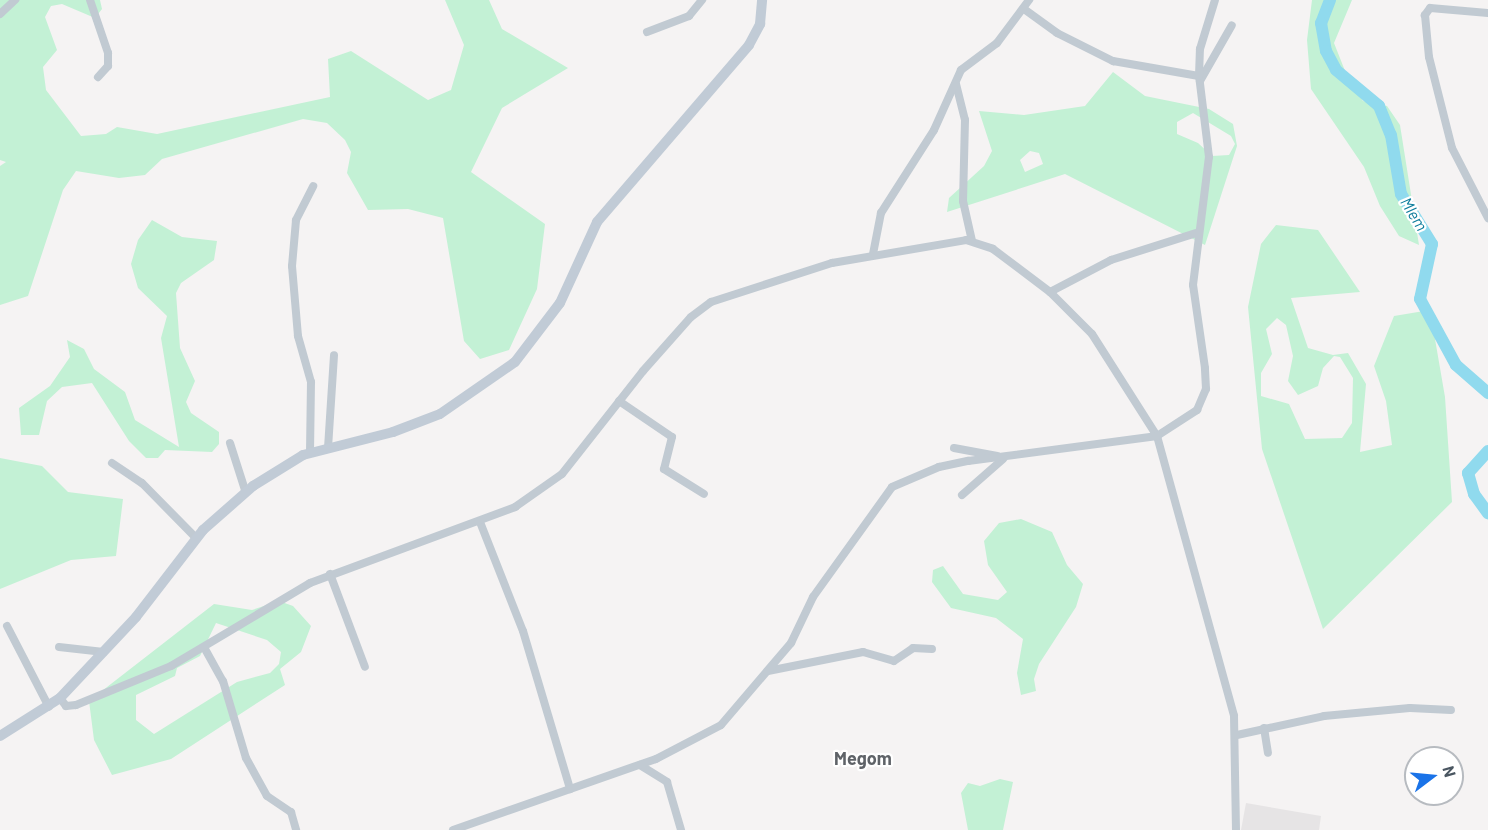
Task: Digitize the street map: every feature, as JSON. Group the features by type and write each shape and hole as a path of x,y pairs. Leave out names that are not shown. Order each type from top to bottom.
{"street":[{"path":"0,14 15,0"},
{"path":"90,0 108,53 108,66 98,77"},
{"path":"646,33 689,16 702,0"},
{"path":"0,736 60,698 104,652 196,538 246,493 310,453 393,432 440,414 515,362 560,303 597,222 749,45 760,24 762,0"},
{"path":"873,254 881,213 934,130 965,64 998,43 1029,0"},
{"path":"453,830 640,765 716,728 768,671 794,638 818,590 892,487 939,467 1157,436 1197,410 1206,389 1193,304 1196,233 1209,157 1199,79 1200,49 1215,0"},
{"path":"1426,0 1429,57 1452,148 1488,218"},
{"path":"1024,9 1057,33 1113,61 1199,79"},
{"path":"1426,10 1488,13"},
{"path":"1199,79 1232,25"},
{"path":"956,84 964,120 963,201 972,241"},
{"path":"310,453 312,389 298,336 292,266 296,220 313,186"},
{"path":"1050,292 1110,260 1196,233"},
{"path":"60,698 66,706 82,704 205,650 330,574 480,522 515,507 556,479 619,401 704,306 873,254 939,241 972,241 993,249 1050,292 1099,342 1157,436 1237,735 1236,830"},
{"path":"328,448 334,355"},
{"path":"619,401 672,437 674,447 664,469 704,494"},
{"path":"230,443 246,493"},
{"path":"954,448 1004,458"},
{"path":"962,495 1004,458"},
{"path":"112,463 142,483 196,538"},
{"path":"480,522 502,588 523,631 570,789"},
{"path":"330,574 365,667"},
{"path":"7,626 49,706"},
{"path":"59,647 104,652"},
{"path":"768,671 863,652 894,661 913,648 932,649"},
{"path":"205,650 223,681 246,758 267,796 291,812 296,830"},
{"path":"1237,735 1324,716 1410,708 1451,710"},
{"path":"1264,728 1268,753"},
{"path":"640,765 666,782 681,830"}],"shaded area":[{"path":"1246,803 1321,816 1319,830 1241,830"}],"green space":[{"path":"0,0 100,0 102,9 95,18 62,4 51,6 45,17 57,50 43,67 46,90 81,136 106,134 117,127 157,134 330,97 328,59 351,51 428,100 451,90 464,45 445,0 489,0 502,29 568,68 502,108 471,172 545,224 537,289 509,350 480,359 464,341 443,218 408,209 368,210 347,173 351,152 345,140 327,123 303,119 162,159 145,175 119,178 76,171 63,190 28,296 0,305 0,166 6,162 0,160"},
{"path":"1312,0 1352,0 1334,43 1349,81 1363,101 1387,106 1400,125 1419,245 1399,236 1380,206 1364,167 1311,89 1307,40"},
{"path":"1113,72 1145,96 1209,109 1233,124 1237,146 1205,245 1065,174 947,212 949,198 984,166 992,151 979,111 1024,115 1085,106","holes":["1193,113 1231,136 1235,144 1229,155 1212,156 1198,143 1177,134 1177,122","1030,151 1039,153 1043,164 1025,172 1020,160"]},
{"path":"152,220 182,237 217,241 214,260 181,283 176,293 180,348 195,381 186,402 191,413 219,432 219,444 212,452 165,450 158,458 146,458 129,441 92,383 62,387 47,401 39,435 21,435 19,408 50,386 70,357 67,340 84,349 94,369 125,392 135,420 179,447 161,338 167,316 138,288 131,264 138,240"},
{"path":"1276,225 1318,230 1360,292 1291,298 1308,348 1333,355 1348,353 1366,384 1360,452 1392,445 1386,401 1374,366 1394,316 1430,310 1445,397 1452,502 1323,629 1262,449 1248,307 1261,244","holes":["1277,318 1286,325 1293,356 1288,381 1298,395 1318,386 1323,368 1334,356 1340,357 1353,378 1352,423 1342,438 1305,439 1289,404 1261,396 1261,373 1272,354 1266,329"]},
{"path":"0,458 42,466 68,492 123,499 116,556 71,560 0,589"},
{"path":"1021,519 1052,532 1067,565 1083,584 1076,607 1039,664 1034,679 1036,691 1021,695 1017,673 1023,639 996,618 951,608 932,582 933,570 943,566 963,594 998,600 1007,592 988,565 984,541 999,523"},
{"path":"279,601 293,606 311,626 301,652 280,669 285,685 171,759 112,775 94,740 89,701 214,604 252,610","holes":["216,623 267,640 281,652 279,664 270,673 237,682 154,734 136,720 136,695 175,676 177,668 200,656"]},
{"path":"1000,779 1013,782 1003,830 968,830 961,793 968,783 980,786"}],"waterway":[{"name":"Mlem","path":"1330,0 1321,23 1326,51 1336,70 1379,106 1391,135 1401,194 1432,244 1420,299 1456,365 1488,393"},
{"name":"Mlem","path":"1488,451 1468,473 1474,494 1488,513"}],"district":[{"name":"Megom","path":"863,758"}]}
